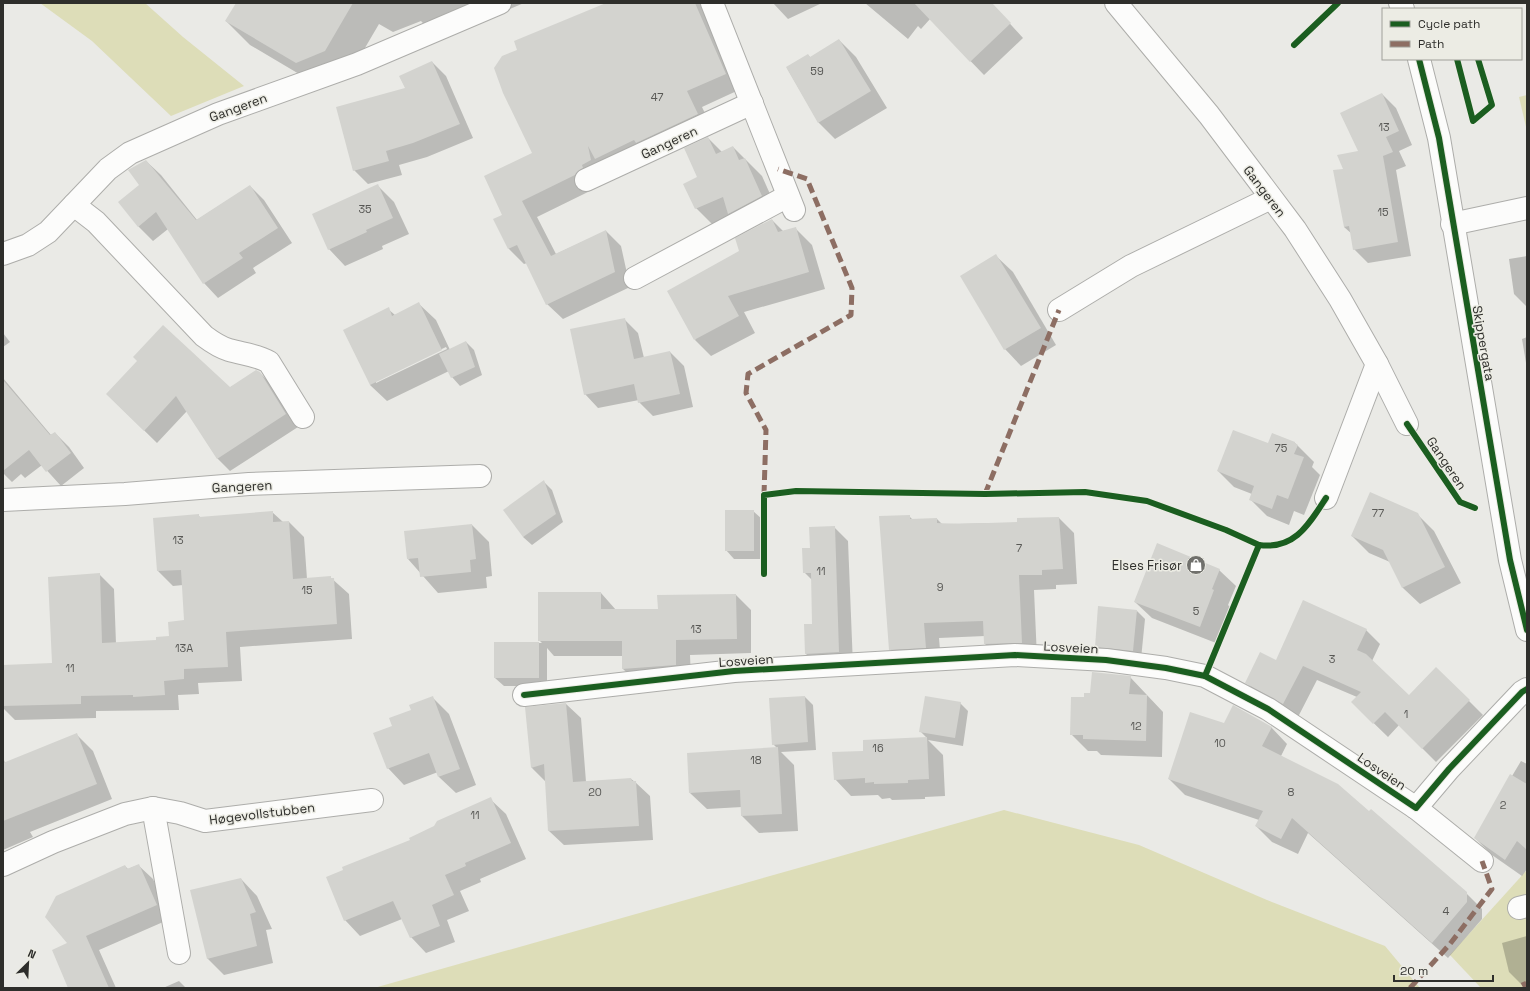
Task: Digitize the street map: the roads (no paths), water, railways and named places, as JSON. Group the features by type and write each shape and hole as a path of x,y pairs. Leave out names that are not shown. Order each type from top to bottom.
{"street":[{"name":"Gangeren","path":"3,254 28,245 43,235 108,169 130,153 218,114 357,64 500,3"},
{"path":"635,278 791,203 712,3"},
{"name":"Gangeren","path":"1116,3 1209,115 1294,229 1340,299 1377,364 1408,424"},
{"name":"Skippergata","path":"1419,60 1439,138 1452,224 1510,560 1527,630"},
{"name":"Gangeren","path":"586,180 752,103"},
{"path":"1059,310 1131,266 1271,198"},
{"path":"74,205 96,222 204,336 215,344 228,350 262,358 269,362 303,417"},
{"path":"1452,224 1527,208"},
{"path":"1326,498 1377,364"},
{"name":"Gangeren","path":"3,500 125,494 249,484 480,476"},
{"name":"Losveien","path":"524,695 734,671 1015,655 1106,660 1166,668 1205,676 1268,709 1416,808 1482,861"},
{"path":"1416,808 1450,769 1522,692 1527,689"},
{"name":"Høgevollstubben","path":"3,865 53,842 125,814 153,808 180,813 205,821 372,800"},
{"path":"153,808 179,953"}],"place":[{"name":"Elses Frisør","path":"1196,565"}]}
